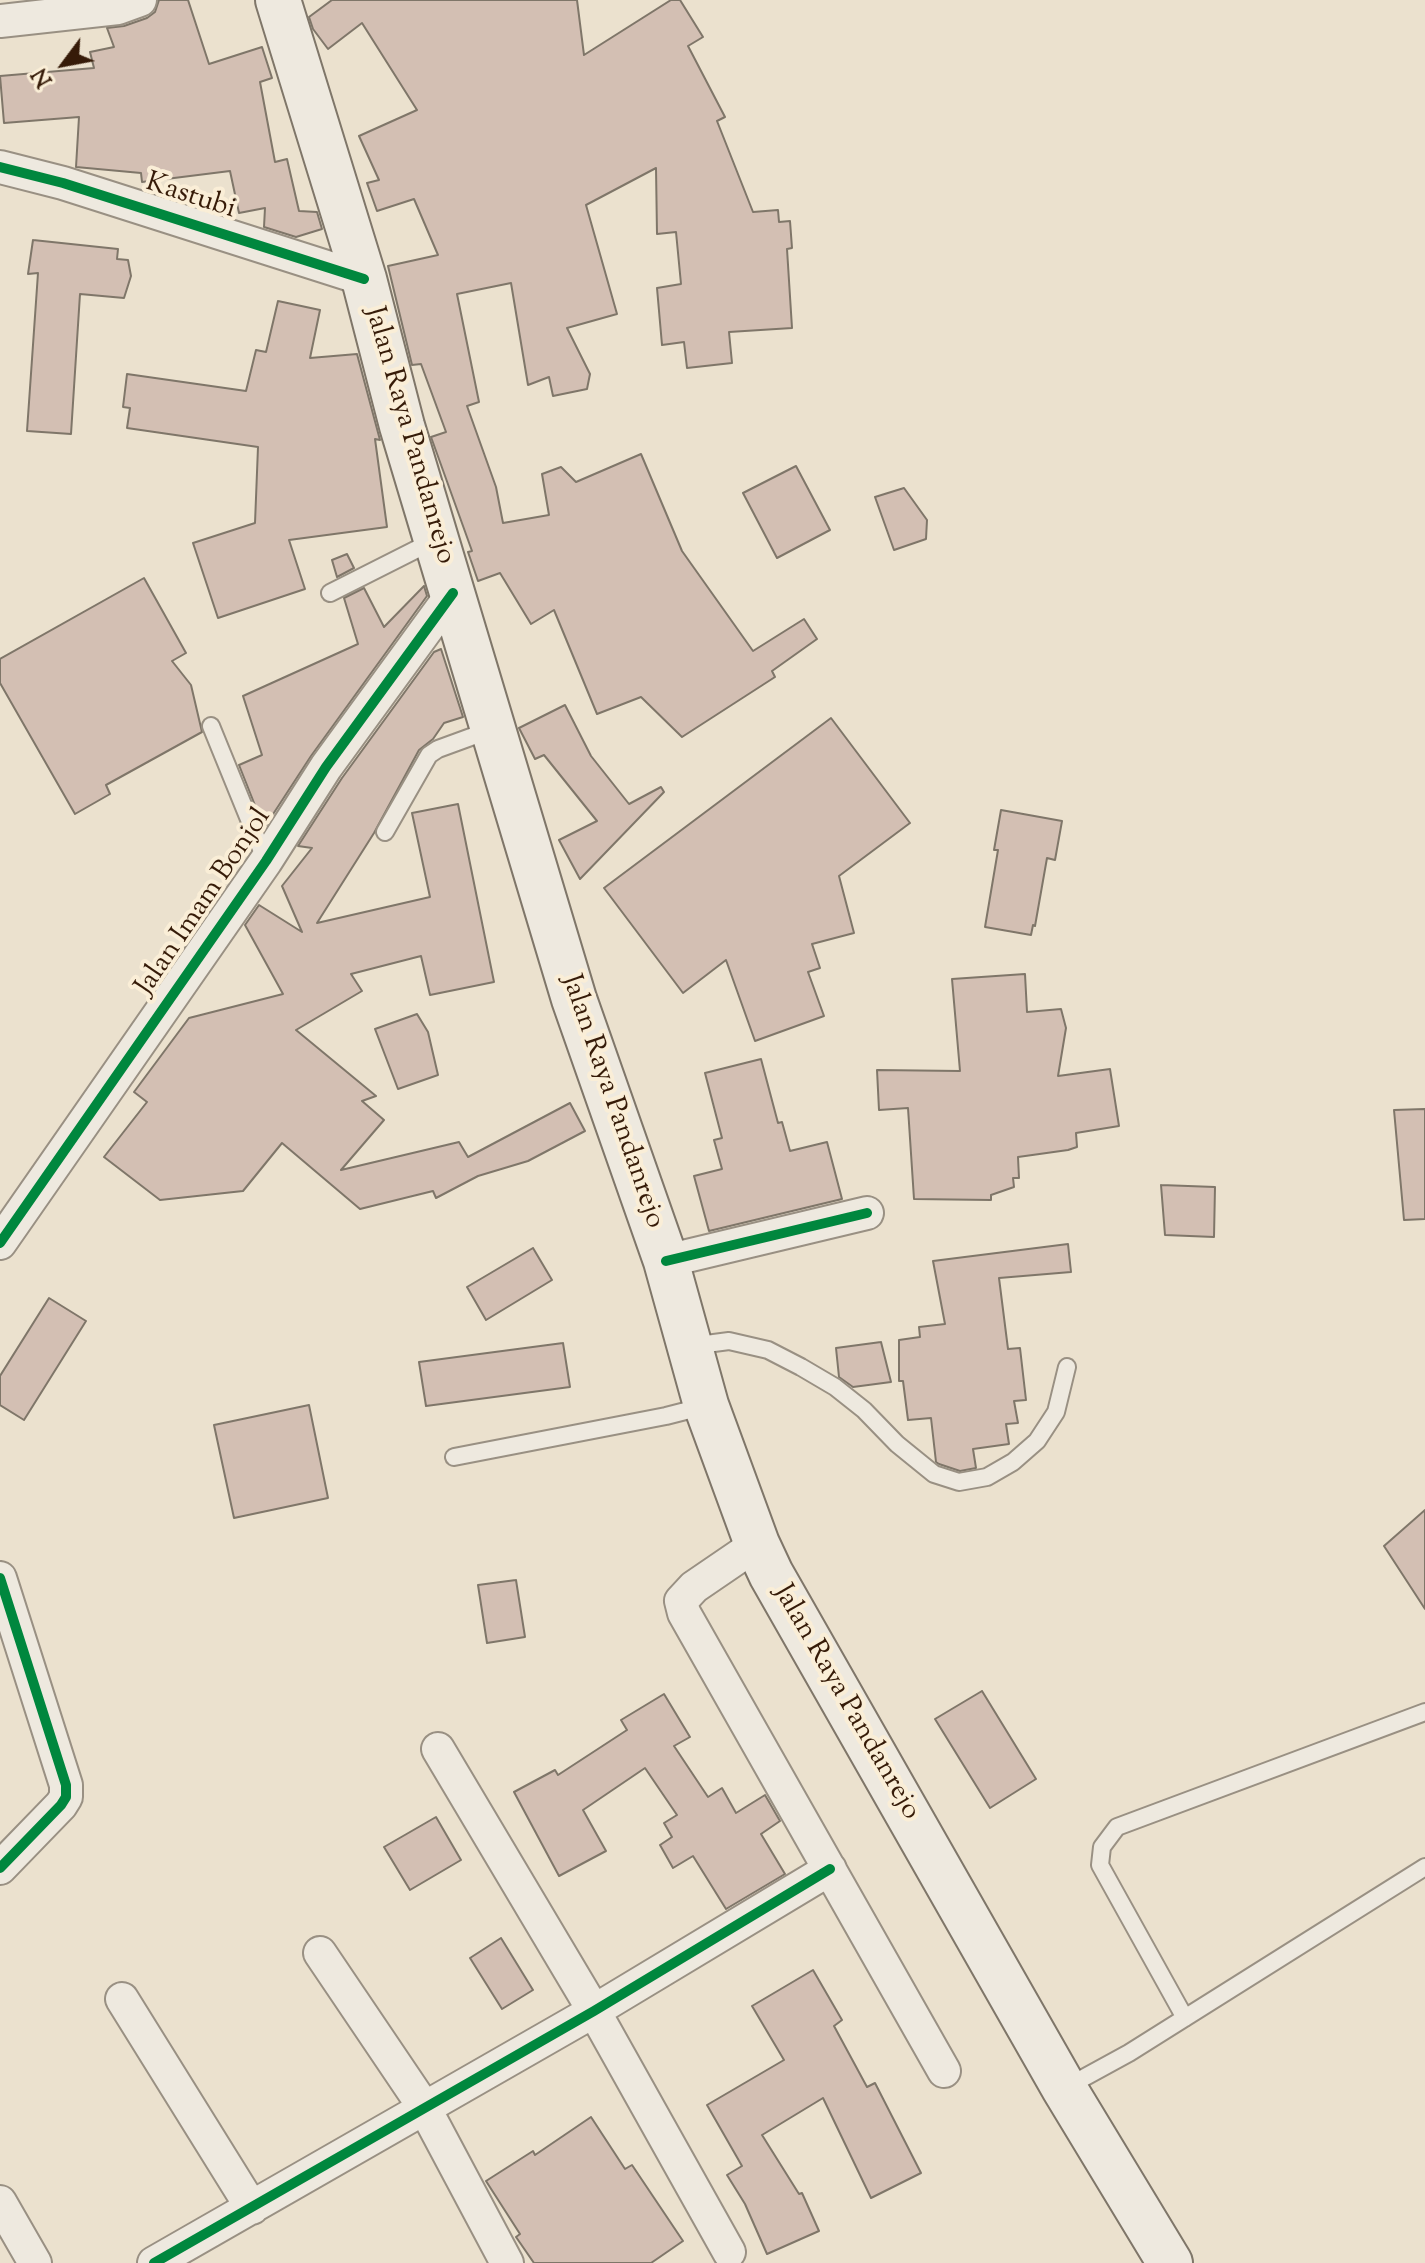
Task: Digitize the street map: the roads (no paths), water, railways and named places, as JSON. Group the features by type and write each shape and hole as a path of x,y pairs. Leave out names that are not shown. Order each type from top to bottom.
{"main road":[{"name":"Jalan Raya Pandanrejo","path":"278,0 364,279 402,426 574,999 666,1261 706,1405 757,1544 771,1574 1064,2088 1170,2263"}],"street":[{"path":"0,21 118,8 140,0"},
{"name":"Kastubi","path":"0,167 63,183 364,279"},
{"name":"Jalan Imam Bonjol","path":"0,1243 266,861 326,767 453,593"},
{"path":"666,1261 867,1213"},
{"path":"757,1544 694,1587 681,1601 684,1613 944,2071"},
{"path":"0,1578 66,1785 66,1797 0,1868"},
{"path":"438,1749 594,2011 729,2252"},
{"path":"154,2263 594,2011 830,1869"},
{"path":"320,1953 424,2107 507,2263"},
{"path":"122,1999 252,2208"},
{"path":"0,2202 35,2263"}],"lane":[{"path":"330,593 437,539"},
{"path":"211,726 266,861"},
{"path":"385,832 429,755 494,729"},
{"path":"690,1346 729,1341 768,1350 835,1387 934,1474 959,1482 987,1477 1013,1462 1037,1441 1056,1412 1067,1367"},
{"path":"454,1457 666,1416 706,1405"},
{"path":"1185,2018 1100,1865 1102,1847 1117,1827 1425,1712"},
{"path":"1064,2088 1129,2053 1425,1867"}]}
